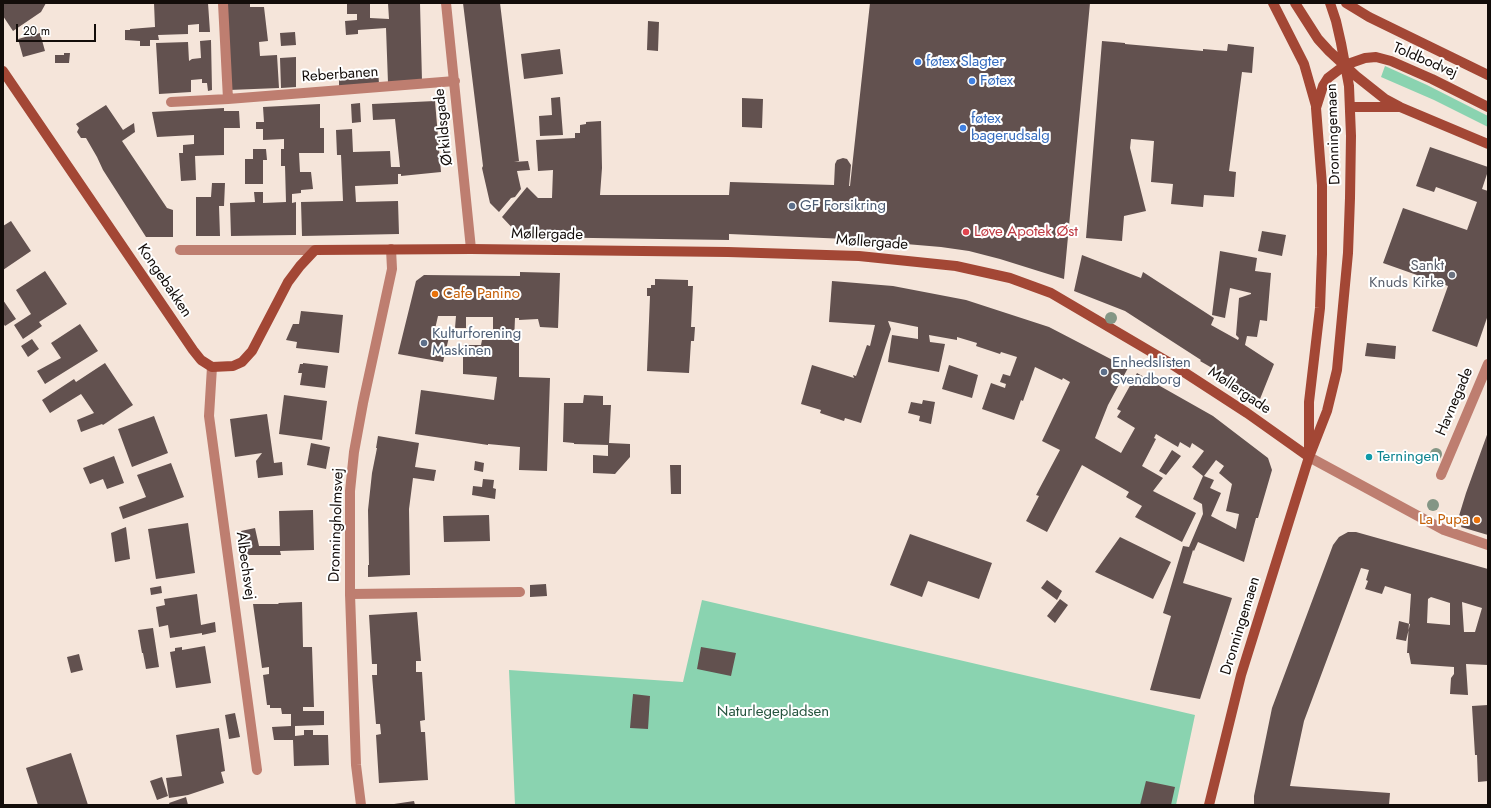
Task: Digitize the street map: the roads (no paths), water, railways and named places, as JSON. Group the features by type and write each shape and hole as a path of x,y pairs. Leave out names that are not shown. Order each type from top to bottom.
{"street":[{"path":"223,3 228,99"},
{"name":"Ørkildsgade","path":"446,3 471,249"},
{"path":"1273,3 1304,64 1316,108"},
{"path":"1295,3 1318,39 1373,90 1400,107 1488,144"},
{"path":"1330,3 1336,21 1345,65"},
{"name":"Toldbodvej","path":"1346,3 1369,17 1488,75"},
{"name":"Toldbodvej","path":"1345,65 1366,58 1391,61 1432,79 1488,107"},
{"name":"Dronningemaen","path":"1309,457 1309,402 1319,315 1322,254 1322,185 1316,108 1323,86 1328,78 1345,65"},
{"name":"Dronningemaen","path":"1209,805 1241,675 1309,457 1327,412 1337,370 1350,198 1350,107 1345,65"},
{"name":"Kongebakken","path":"3,71 193,350 201,360 212,367"},
{"name":"Reberbanen","path":"171,102 228,99 455,81"},
{"path":"1350,107 1400,107"},
{"name":"Dronningholmsvej","path":"361,805 356,765 350,594 350,492 354,452 363,403 392,269 391,249"},
{"name":"Møllergade","path":"180,250 471,249 728,252 859,256 956,266 1010,278 1051,293 1170,363 1247,413 1309,457 1444,530 1488,545"},
{"path":"212,367 233,366 242,362 252,351 288,282 315,250"},
{"name":"Albechsvej","path":"212,367 209,416 257,770"},
{"name":"Havnegade","path":"1441,475 1487,367"},
{"path":"350,594 520,592"}],"place":[{"name":"føtex Slagter","path":"918,62"},
{"name":"Føtex","path":"972,81"},
{"name":"føtex bagerudsalg","path":"963,128"},
{"name":"GF Forsikring","path":"792,206"},
{"name":"Løve Apotek Øst","path":"966,232"},
{"name":"Sankt Knuds Kirke","path":"1452,275"},
{"name":"Cafe Panino","path":"435,294"},
{"name":"Kulturforening Maskinen","path":"424,343"},
{"name":"Enhedslisten Svendborg","path":"1104,372"},
{"name":"Terningen","path":"1369,457"},
{"name":"La Pupa","path":"1477,520"}],"park label":[{"name":"Naturlegepladsen","path":"773,712"}]}
